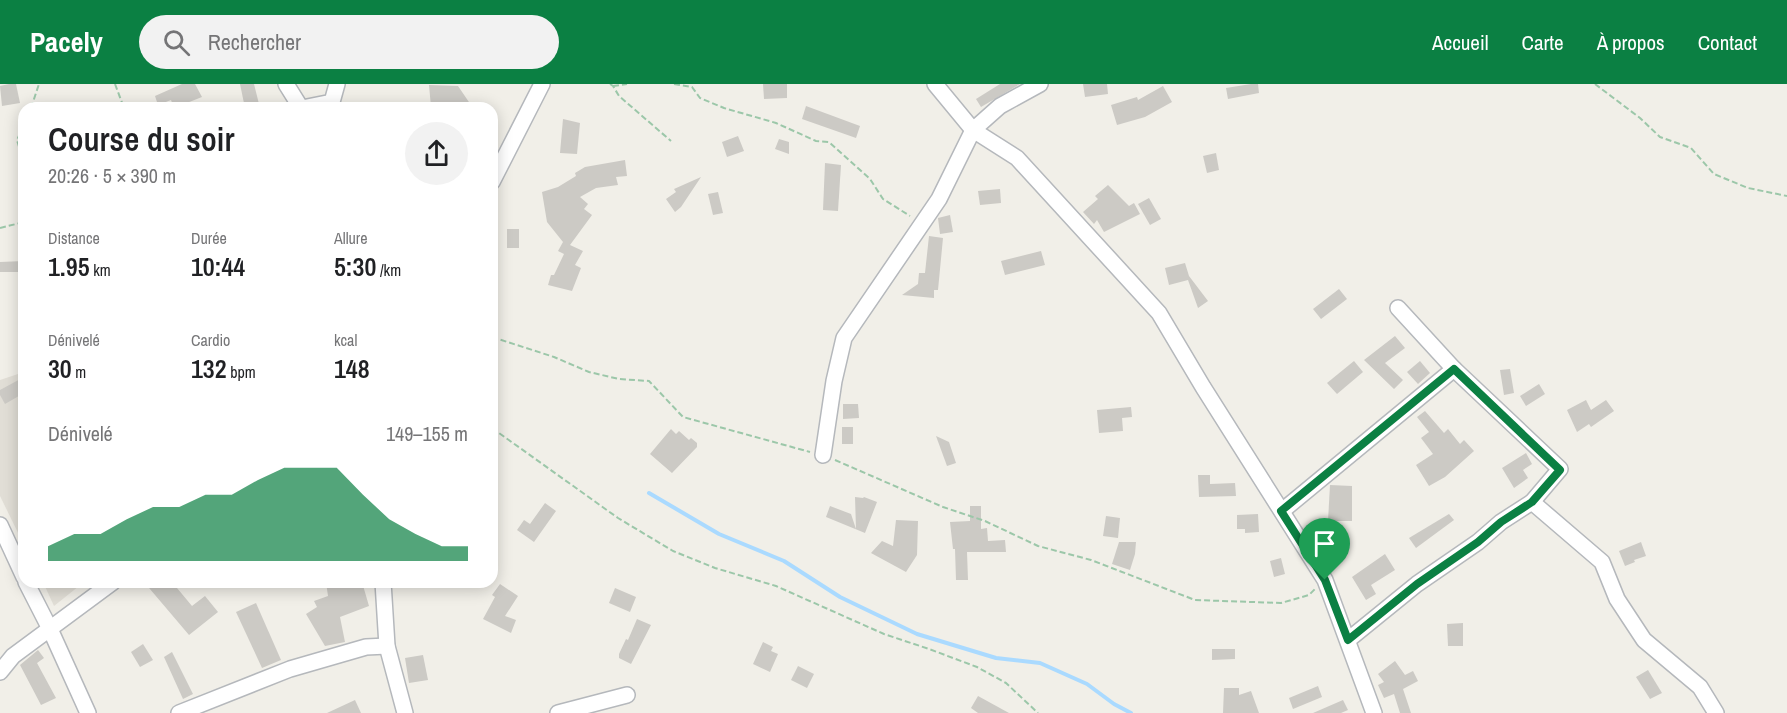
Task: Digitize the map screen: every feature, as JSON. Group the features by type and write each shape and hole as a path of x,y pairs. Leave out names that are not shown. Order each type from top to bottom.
{"street":[{"path":"286,84 298,102"},
{"path":"332,102 337,84"},
{"path":"498,170 542,84"},
{"path":"935,84 973,130 1017,158 1159,313 1325,580 1374,713"},
{"path":"823,455 834,381 844,338 939,199 973,130 1000,106 1040,84"},
{"path":"1348,640 1417,584 1532,502 1560,470 1454,369 1398,308"},
{"path":"1281,511 1454,369"},
{"path":"1532,502 1602,562 1617,599 1644,640 1700,687 1716,713"},
{"path":"0,525 18,565"},
{"path":"29,588 88,713"},
{"path":"0,672 13,656 104,588"},
{"path":"383,588 387,646 405,713"},
{"path":"179,713 290,669 366,647 387,646"},
{"path":"558,713 627,695"}],"path":[{"path":"33,102 39,84"},
{"path":"115,84 121,102"},
{"path":"627,84 612,85 619,96 671,141"},
{"path":"675,84 692,87 700,98 724,108 776,123 816,141 828,142 870,179 883,199 921,224"},
{"path":"1595,84 1640,118 1660,137 1691,148 1714,174 1748,188 1787,196"},
{"path":"0,228 18,224"},
{"path":"498,339 554,357 589,372 619,379 649,381 683,417 823,455 943,507 985,521 1038,546 1091,560 1195,600 1281,603 1309,595 1325,580"},
{"path":"498,432 618,518 673,551 716,568 776,586 884,634 929,648 977,667 1006,683 1038,713"}],"shaded area":[{"path":"18,374 18,533 0,496 0,380"},
{"path":"46,588 76,588 54,606"}],"building":[{"path":"16,84 20,102 2,106 0,86"},
{"path":"182,84 195,84 202,97 189,102 172,102 171,100 157,102 155,96"},
{"path":"240,84 254,84 258,102 244,102"},
{"path":"763,84 787,84 787,98 764,99"},
{"path":"1000,84 1020,84 981,107 976,99"},
{"path":"1083,84 1107,84 1108,94 1085,97"},
{"path":"1258,84 1259,93 1228,99 1226,88"},
{"path":"429,85 458,86 469,102 431,102"},
{"path":"1163,86 1172,102 1145,117 1117,125 1111,105 1137,97 1138,100"},
{"path":"806,106 860,126 856,138 802,119"},
{"path":"563,119 580,123 577,154 560,153"},
{"path":"738,136 744,151 727,157 722,142"},
{"path":"779,139 789,142 789,154 775,149"},
{"path":"1216,153 1219,170 1207,173 1203,156"},
{"path":"625,160 627,176 616,177 618,185 596,188 580,197 588,204 584,209 592,215 570,245 583,251 575,265 581,268 572,291 548,285 551,275 554,275 564,254 558,251 563,242 547,222 542,192 558,187 576,176 575,173 585,167"},
{"path":"825,163 841,165 838,211 823,210"},
{"path":"701,177 681,207 675,212 666,199 676,192 674,189"},
{"path":"1108,185 1129,206 1134,203 1140,214 1104,232 1097,220 1094,224 1083,212 1098,199 1095,196"},
{"path":"1000,189 1001,203 980,205 978,191"},
{"path":"718,192 723,213 713,215 708,194"},
{"path":"1149,198 1161,219 1150,225 1138,204"},
{"path":"950,215 953,232 940,234 938,218"},
{"path":"507,229 519,229 519,248 507,248"},
{"path":"929,236 943,238 938,290 934,290 934,298 902,295 918,284 919,273 925,273"},
{"path":"1041,251 1045,265 1005,275 1001,261"},
{"path":"18,261 18,272 0,272 0,262"},
{"path":"1185,263 1189,276 1208,301 1198,308 1188,280 1169,285 1165,268"},
{"path":"1339,289 1347,299 1321,319 1313,309"},
{"path":"1395,336 1405,348 1385,363 1403,380 1394,389 1364,360"},
{"path":"1354,361 1363,372 1337,394 1327,383"},
{"path":"1420,361 1430,373 1418,384 1407,372"},
{"path":"1510,369 1514,393 1504,395 1500,370"},
{"path":"18,380 18,396 5,404 0,390"},
{"path":"1539,384 1545,394 1526,406 1520,396"},
{"path":"1586,400 1591,410 1606,400 1614,411 1591,427 1589,424 1577,432 1567,410"},
{"path":"843,404 858,404 859,418 843,419"},
{"path":"1131,407 1132,417 1122,418 1123,431 1099,433 1097,410"},
{"path":"1425,411 1444,433 1448,429 1460,444 1464,440 1474,451 1445,477 1429,486 1416,465 1433,454 1421,438 1429,432 1417,417"},
{"path":"842,427 853,427 853,444 842,444"},
{"path":"671,429 676,434 679,431 689,440 691,438 697,443 697,447 672,473 650,454"},
{"path":"936,436 949,442 956,463 947,466"},
{"path":"1526,453 1532,464 1523,470 1528,478 1514,488 1502,468"},
{"path":"1198,475 1210,475 1210,484 1235,483 1236,496 1199,497"},
{"path":"1330,485 1352,486 1352,521 1328,521"},
{"path":"855,497 864,497 877,502 865,533 826,517 830,506 851,514 856,529"},
{"path":"545,503 556,511 534,542 517,530 524,520 530,524"},
{"path":"970,506 981,506 981,529 987,528 988,541 1005,540 1006,552 967,552 968,580 956,580 955,549 953,549 950,522 970,521"},
{"path":"1258,514 1259,532 1245,533 1245,529 1237,529 1237,515"},
{"path":"1449,514 1454,520 1416,548 1409,538"},
{"path":"1106,516 1120,518 1118,538 1103,536"},
{"path":"896,520 918,521 917,555 906,572 871,553 882,541 893,546"},
{"path":"1119,542 1136,542 1130,570 1112,564"},
{"path":"1641,542 1646,556 1625,566 1619,551"},
{"path":"1385,554 1395,570 1371,585 1376,594 1366,600 1352,577"},
{"path":"1281,558 1285,574 1274,577 1270,561"},
{"path":"500,584 518,596 505,616 516,620 511,633 483,619 495,597 492,595"},
{"path":"149,588 177,588 192,606 205,596 218,612 189,635"},
{"path":"327,588 364,588 369,606 340,617 345,642 325,646 306,614 317,607 314,601 328,596"},
{"path":"615,588 636,597 630,612 609,603"},
{"path":"256,603 281,660 262,668 236,612"},
{"path":"637,619 651,625 631,664 619,658 619,654"},
{"path":"1463,623 1463,646 1448,646 1447,624"},
{"path":"763,642 773,647 771,651 778,654 770,672 753,664"},
{"path":"143,644 153,660 140,667 131,652"},
{"path":"1212,649 1235,649 1235,659 1212,660"},
{"path":"38,650 44,658 37,663 56,698 41,705 20,665"},
{"path":"172,652 193,694 183,699 164,657"},
{"path":"423,655 428,680 409,683 405,658"},
{"path":"1395,661 1405,675 1413,671 1418,681 1403,689 1411,713 1400,713 1394,694 1384,698 1378,685 1384,682 1378,674"},
{"path":"798,666 814,674 807,688 791,680"},
{"path":"1648,670 1662,693 1650,699 1636,677"},
{"path":"1318,686 1322,697 1293,709 1289,698"},
{"path":"1224,688 1239,688 1239,695 1251,691 1259,713 1223,713"},
{"path":"978,696 1009,713 978,713 971,708"},
{"path":"355,700 361,713 327,713"},
{"path":"1343,700 1348,710 1341,713 1313,713"}],"waterway":[{"path":"649,493 719,534 784,561 840,597 917,634 996,658 1040,663 1087,684 1114,704 1131,713"}],"route":[{"path":"1454,369 1560,470 1532,502 1417,584 1348,640 1325,580 1281,511 1454,369"}]}
